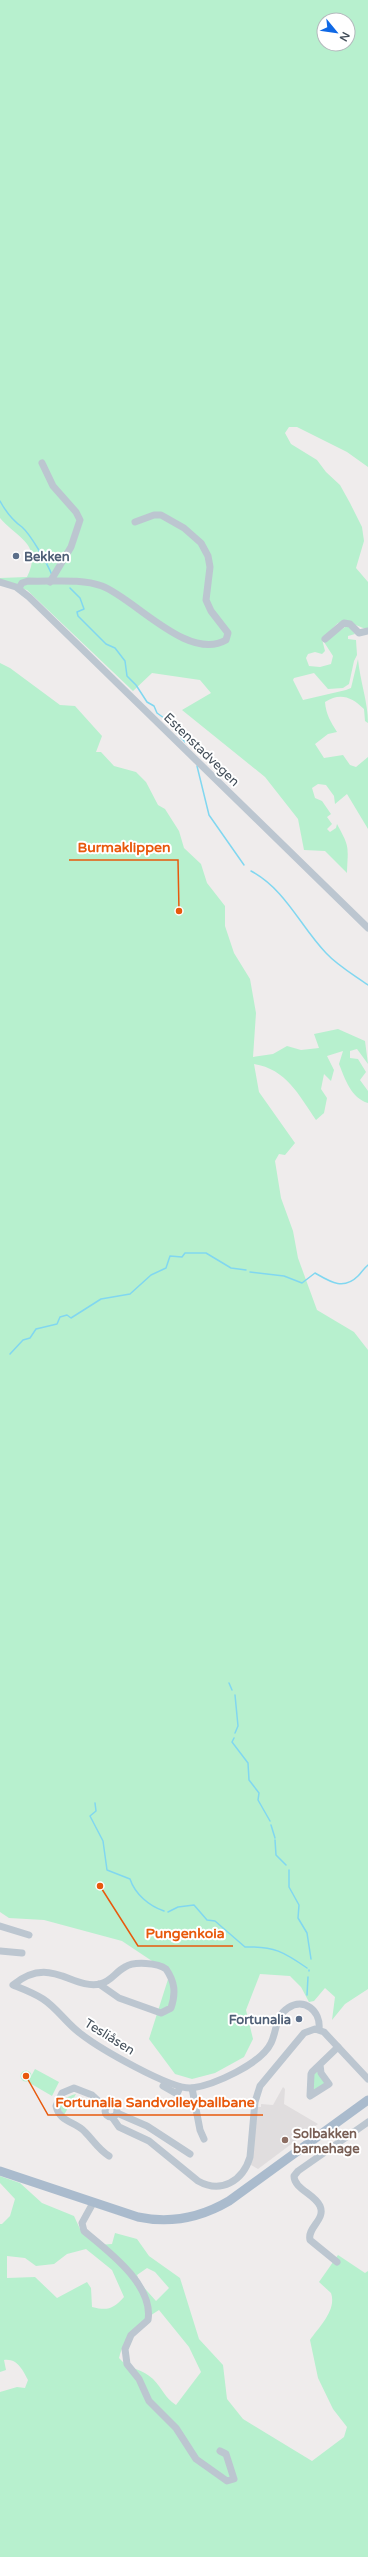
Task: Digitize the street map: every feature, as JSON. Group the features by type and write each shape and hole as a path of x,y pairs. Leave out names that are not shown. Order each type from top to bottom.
{"main road":[{"path":"0,2171 93,2203 153,2220 175,2220 206,2213 245,2191 368,2100"}],"street":[{"path":"42,463 57,492 76,512 80,520 71,547 50,582"},
{"path":"19,588 25,582 50,582 103,587 128,601 151,621 179,636 203,643 218,643 226,640 228,633 206,600 210,567 208,556 201,543 188,531 161,516 154,515 135,522"},
{"name":"Estenstadvegen","path":"0,582 19,588 368,928"},
{"path":"325,639 344,623 350,624 358,633 368,631"},
{"path":"0,1926 29,1935"},
{"path":"0,1951 22,1953"},
{"path":"141,1964 163,1966 173,1984 175,1995 171,2008 161,2014 119,1998 99,1984 111,1979 126,1966 141,1964"},
{"name":"Tesliåsen","path":"99,1984 84,1982 51,1972 30,1976 13,1985 45,2000 80,2034 106,2050 180,2087 192,2088 254,2064 270,2046 279,2018 288,2008 298,2004 308,2006 317,2015 319,2029"},
{"path":"114,2115 119,2127 149,2141 198,2181 212,2186 227,2184 239,2176 248,2162 255,2102 260,2086 301,2035 310,2030 319,2029 368,2079"},
{"path":"320,2065 338,2047"},
{"name":"Tesliåsen","path":"163,2086 177,2094 180,2087"},
{"path":"109,2156 98,2148 82,2129 63,2119 56,2109 56,2103 62,2092 74,2088 92,2094 106,2108 106,2115 114,2115 147,2126 190,2154"},
{"path":"192,2088 200,2130 204,2139"},
{"path":"337,2262 310,2240 310,2233 320,2218 321,2209 314,2198 296,2182 294,2176 298,2171 368,2122"},
{"path":"93,2203 82,2224 84,2231 123,2265 148,2303 148,2320 131,2335 125,2348 127,2364 139,2379 149,2401 176,2428 196,2459 227,2481 234,2480 226,2454 220,2451"}],"shaded area":[{"path":"283,2087 285,2089 284,2104 318,2124 258,2169 251,2165 258,2107 261,2107 261,2104 273,2105"}],"green space":[{"path":"0,0 368,0 368,467 347,452 297,427 289,427 285,433 291,444 317,460 326,472 340,485 362,527 364,541 356,568 368,582 368,630 346,621 338,623 322,639 325,651 322,654 315,652 308,654 306,658 309,666 320,667 331,664 333,656 324,642 348,625 355,634 348,636 348,639 356,640 357,655 354,661 349,684 343,688 328,689 314,673 294,678 293,680 303,700 346,690 351,688 358,659 367,707 368,723 365,721 364,709 355,701 346,697 336,697 330,699 325,702 326,711 337,732 328,734 315,744 324,758 343,755 350,765 356,767 368,757 368,829 347,794 335,804 334,796 326,785 318,784 312,788 315,798 322,801 331,814 327,817 332,824 327,829 330,832 336,828 337,824 344,838 348,852 347,873 325,851 304,850 298,819 265,777 182,710 211,693 200,680 152,673 133,691 27,590 0,583 0,578 27,577 31,566 32,557 30,549 21,537 0,518"},
{"path":"0,663 10,668 60,705 75,706 102,736 96,752 101,752 114,766 136,772 146,782 158,805 165,809 179,831 184,848 201,864 207,883 225,906 225,926 234,953 250,979 256,1013 253,1057 273,1054 287,1046 301,1050 319,1048 314,1034 338,1029 365,1041 368,1064 357,1049 350,1051 350,1058 358,1059 366,1072 360,1080 368,1091 368,1103 357,1097 346,1082 339,1064 343,1051 327,1056 334,1070 331,1081 324,1074 321,1089 327,1098 324,1113 316,1120 291,1084 275,1071 254,1064 259,1092 295,1143 285,1155 279,1154 275,1161 281,1198 293,1231 298,1258 317,1310 354,1332 368,1350 368,1989 345,2004 332,2020 335,1997 325,1988 314,2001 309,2002 301,1987 290,1976 260,1974 246,2010 253,2039 244,2057 215,2073 192,2079 175,2074 149,2039 170,1973 122,1941 44,1920 9,1918 0,1912"},
{"path":"35,2069 59,2082 52,2096 28,2082"},
{"path":"317,2069 326,2083 313,2093 312,2077"},
{"path":"24,2071 28,2071 30,2072 30,2080 24,2081 21,2078 21,2074"},
{"path":"76,2094 64,2115 60,2109 61,2103 67,2097"},
{"path":"0,2176 20,2183 42,2203 74,2216 80,2229 98,2245 112,2244 115,2233 137,2239 149,2256 180,2278 199,2339 223,2365 227,2399 243,2419 312,2461 344,2437 347,2427 333,2409 318,2378 310,2340 326,2318 332,2306 331,2293 319,2282 338,2255 365,2273 368,2271 368,2557 0,2557 0,2392 17,2387 25,2388 28,2380 22,2369 13,2361 4,2360 6,2370 0,2372 0,2224 2,2224 10,2216 15,2199 0,2183","holes":["86,2249 112,2270 124,2297 110,2308 102,2309 92,2307 91,2288 87,2282 57,2298 35,2277 7,2278 7,2256 25,2258 36,2266 54,2264 67,2254","147,2268 155,2272 169,2288 156,2301 140,2283 137,2275","159,2310 189,2347 201,2372 176,2405 169,2399 153,2379 145,2373 127,2365 119,2358 129,2336 140,2324"]}],"waterway":[{"path":"0,501 15,522 30,536 52,575"},
{"path":"70,588 80,598 84,609 77,612 78,616 106,644 115,648 125,661 127,676 136,685 147,702 154,706 157,713 164,718 185,742"},
{"path":"197,766 209,815 244,865"},
{"path":"251,871 274,888 292,909 317,943 331,958 368,985"},
{"path":"10,1354 23,1340 30,1338 36,1329 57,1324 60,1317 67,1315 71,1318 101,1299 130,1294 151,1275 166,1268 170,1256 182,1257 185,1253 206,1253 231,1268 246,1270"},
{"path":"250,1272 284,1276 302,1283 315,1273 326,1279 341,1284 352,1281 368,1265"},
{"path":"229,1683 232,1690"},
{"path":"235,1695 238,1726 235,1733"},
{"path":"234,1738 232,1742 248,1763 249,1780 259,1793 258,1800 270,1821"},
{"path":"95,1803 96,1811 90,1816 103,1841 107,1870 130,1879 135,1890 143,1899 158,1909 164,1911"},
{"path":"271,1825 275,1838"},
{"path":"275,1840 276,1855 286,1865"},
{"path":"289,1870 289,1887 299,1905 298,1918 307,1933 311,1959"},
{"path":"168,1912 178,1907 194,1905 207,1920 215,1921 245,1947 264,1948 278,1951 307,1968"},
{"path":"307,1995 308,1977"}],"place":[{"name":"Bekken","path":"16,556"},
{"name":"Burmaklippen","path":"179,911"},
{"name":"Pungenkoia","path":"100,1886"},
{"name":"Fortunalia","path":"299,2019"},
{"name":"Fortunalia Sandvolleyballbane","path":"26,2076"},
{"name":"Solbakken barnehage","path":"285,2140"}]}
